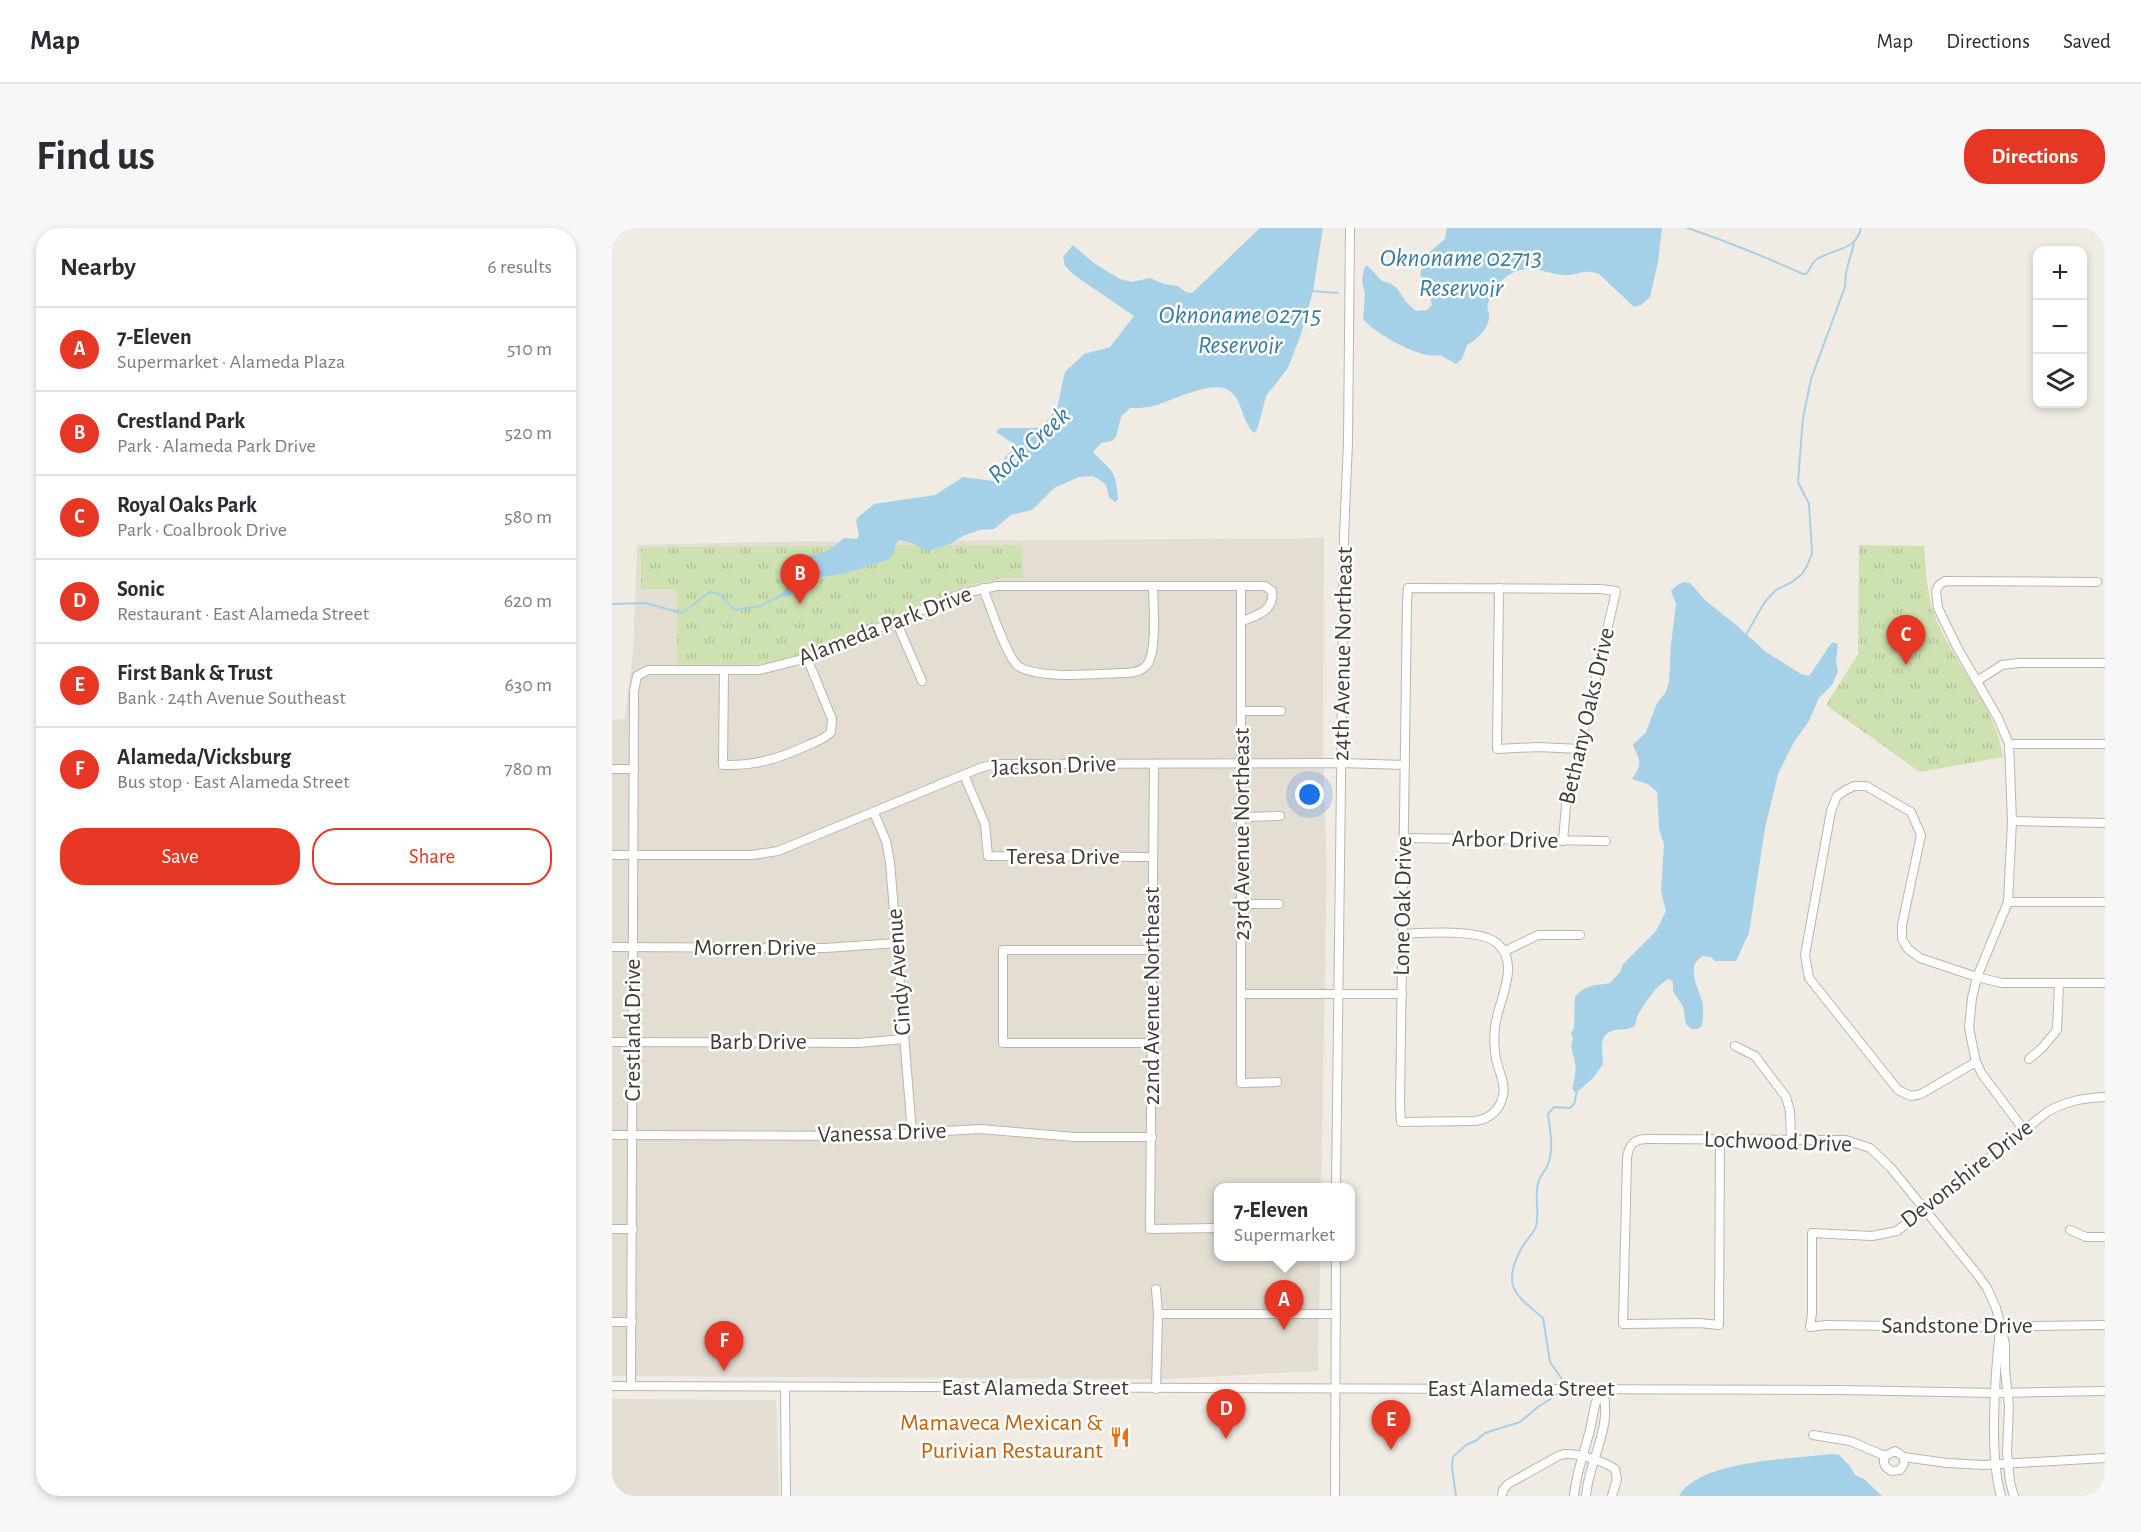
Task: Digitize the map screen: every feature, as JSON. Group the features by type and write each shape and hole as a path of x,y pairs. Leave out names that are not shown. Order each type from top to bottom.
{"street":[{"name":"24th Avenue Northeast","path":"1336,1183 1350,228"},
{"path":"2024,1130 1982,1074 1976,1062 1969,1028 1977,977 2008,902 2012,821 2009,744 1998,718 1957,647 1938,608 1936,591 1945,581 2097,582"},
{"name":"Alameda Park Drive","path":"639,674 648,670 770,669 807,658 960,594 1007,585 1265,586 1273,594 1272,601 1258,615 1242,621"},
{"path":"983,588 1011,656 1023,670 1041,674 1126,673 1137,672 1146,665 1152,655 1153,585"},
{"name":"23rd Avenue Northeast","path":"1241,585 1241,1083 1277,1082"},
{"name":"Lone Oak Drive","path":"1499,588 1408,588 1401,1122 1475,1121 1485,1119 1498,1108 1504,1090 1494,1042 1508,973 1505,951"},
{"path":"1499,588 1497,749 1546,747 1580,749"},
{"name":"Bethany Oaks Drive","path":"1499,588 1616,591 1580,749 1567,794 1563,841"},
{"path":"896,621 922,681"},
{"path":"724,671 723,765 754,764 775,759 827,736 831,732 833,723 807,658"},
{"path":"1977,681 2002,665 2105,663"},
{"name":"Crestland Drive","path":"632,1386 634,691 639,674"},
{"path":"1242,711 1281,711"},
{"path":"2009,744 2105,744"},
{"name":"Jackson Drive","path":"612,855 765,854 789,848 988,766 1005,764 1341,763 1406,765"},
{"name":"22nd Avenue Northeast","path":"1154,764 1150,1229 1214,1228"},
{"path":"612,769 634,769"},
{"name":"Teresa Drive","path":"964,775 985,825 988,856 1152,857"},
{"path":"1976,1062 1921,1094 1911,1096 1898,1090 1809,978 1805,955 1831,811 1837,796 1846,790 1854,786 1866,786 1911,812 1917,822 1921,835 1902,925 1902,939 1908,949 1920,958 2002,983 2105,983"},
{"name":"Cindy Avenue","path":"874,813 889,851 912,1133"},
{"path":"1241,817 1280,816"},
{"path":"2012,821 2105,824"},
{"name":"Arbor Drive","path":"1404,838 1606,841"},
{"path":"2008,902 2105,902"},
{"path":"1242,904 1279,904"},
{"path":"1403,934 1478,935 1496,942 1505,951 1538,935 1580,935"},
{"name":"Morren Drive","path":"612,947 825,948 897,943"},
{"path":"1152,950 1004,950 1003,1043 1152,1043"},
{"path":"2029,1059 2057,1030 2059,984"},
{"path":"1241,994 1402,994"},
{"name":"Barb Drive","path":"612,1042 858,1042 904,1039"},
{"path":"1735,1046 1755,1056 1786,1097 1790,1112 1791,1140"},
{"name":"Devonshire Drive","path":"1810,1327 1812,1233 1880,1235 1897,1231 2047,1112 2078,1099 2105,1097"},
{"name":"Vanessa Drive","path":"612,1135 861,1136 980,1129 1075,1137 1152,1137"},
{"name":"Lochwood Drive","path":"1720,1140 1719,1325 1623,1324 1628,1152 1631,1145 1641,1139 1846,1140 1865,1144 1891,1168 1987,1288 1996,1308 2005,1344 2008,1464 2014,1496"},
{"path":"612,1228 633,1229"},
{"path":"2070,1230 2086,1237 2105,1237"},
{"path":"1335,1496 1336,1261"},
{"path":"1156,1289 1158,1314 1156,1389"},
{"path":"1158,1314 1336,1314"},
{"path":"612,1322 632,1322"},
{"name":"Sandstone Drive","path":"1810,1327 1826,1325 2105,1325"},
{"name":"Lochwood Drive","path":"2000,1326 1996,1388 1996,1465 2001,1496"},
{"name":"East Alameda Street","path":"612,1386 1156,1389 2007,1388 2105,1391"},
{"path":"785,1387 786,1496"},
{"path":"1574,1496 1581,1457 1590,1431 1594,1404 1602,1389"},
{"path":"1586,1496 1588,1479 1605,1421 1607,1404 1602,1389"},
{"path":"1813,1435 1850,1441 1871,1448 1885,1456"},
{"path":"1885,1456 1895,1450 1904,1457 1947,1463 1996,1465 2105,1458"},
{"path":"1502,1496 1508,1484 1567,1453 1610,1466 1616,1471 1617,1479 1612,1496"},
{"path":"1885,1456 1886,1468 1892,1472 1903,1468 1904,1457"}],"shaded area":[{"path":"1324,538 1323,753 1327,866 1321,1183 1214,1183 1214,1261 1320,1261 1318,1371 1167,1379 612,1376 612,720 625,719 633,651 637,545"},
{"path":"612,1399 776,1400 779,1496 612,1496"}],"green space":[{"path":"1022,545 1023,578 1003,578 965,586 800,655 769,664 677,665 677,589 641,589 641,547"},
{"path":"1859,545 1924,546 1934,615 1946,640 1985,705 1999,739 2003,757 1920,772 1826,705 1858,654"}],"water":[{"name":"Oknoname 02715 Reservoir","path":"1260,228 1323,228 1313,291 1301,334 1288,368 1266,396 1257,430 1254,433 1247,424 1236,397 1224,388 1203,389 1157,405 1130,408 1121,417 1116,437 1112,441 1101,443 1093,452 1114,476 1118,499 1115,502 1109,497 1106,485 1100,480 1092,476 1079,477 1054,488 1032,510 1011,515 994,529 980,530 928,551 899,540 890,559 847,573 816,578 789,596 779,596 799,576 794,562 797,559 825,552 844,538 856,539 859,536 857,518 874,504 935,495 963,477 993,481 999,474 1002,461 1014,448 1014,444 996,432 1000,428 1043,426 1057,408 1065,372 1084,354 1110,347 1134,316 1074,275 1065,266 1063,257 1073,245 1095,264 1120,279 1132,282 1150,278 1164,284 1178,286 1192,293"},
{"name":"Oknoname 02713 Reservoir","path":"1447,228 1662,228 1658,262 1650,297 1641,305 1634,307 1599,274 1584,272 1563,275 1536,269 1520,270 1497,285 1490,297 1487,325 1478,337 1467,345 1462,359 1456,364 1440,355 1432,356 1411,350 1377,331 1363,319 1365,294 1362,282 1364,268 1367,265 1382,281 1397,288 1406,302 1416,311 1427,310 1432,305 1429,292 1420,275 1425,256 1445,239"},
{"path":"1684,582 1690,583 1706,601 1766,652 1801,674 1809,676 1830,645 1833,642 1838,644 1836,662 1838,671 1832,685 1819,698 1809,721 1794,742 1778,774 1765,828 1749,933 1736,961 1715,961 1711,957 1702,956 1695,963 1694,978 1703,1007 1702,1026 1698,1029 1691,1029 1686,1024 1683,1006 1673,992 1673,982 1669,979 1660,985 1648,999 1634,1026 1607,1033 1602,1047 1603,1064 1593,1078 1576,1093 1572,1089 1575,1062 1571,1033 1574,1028 1575,997 1587,987 1610,983 1620,972 1623,964 1656,931 1666,911 1661,891 1664,844 1659,829 1657,792 1648,784 1632,779 1639,765 1633,745 1646,732 1657,703 1666,692 1669,682 1676,604 1671,591"},
{"path":"1839,1455 1855,1475 1864,1479 1882,1496 1679,1496 1690,1484 1726,1468 1749,1463"}],"waterway":[{"name":"Rock Creek","path":"1687,228 1803,274 1806,274 1817,259 1850,245 1855,241 1861,228"},
{"path":"1746,635 1764,603 1776,590 1802,574 1812,553 1809,504 1798,482 1803,418 1811,379 1845,287 1846,272 1854,244"},
{"name":"Rock Creek","path":"1311,291 1338,293"},
{"name":"Rock Creek","path":"612,604 645,603 682,613 710,592 719,594 735,610 761,606 781,595"},
{"path":"1563,1386 1562,1379 1550,1362 1543,1318 1525,1303 1514,1289 1512,1273 1521,1249 1536,1226 1537,1189 1551,1152 1548,1114 1554,1107 1570,1108 1574,1104 1577,1091"},
{"path":"1456,1496 1453,1457 1485,1433 1520,1422 1563,1391"}],"place":[{"name":"Crestland Park","path":"800,604"},
{"name":"Royal Oaks Park","path":"1906,665"},
{"name":"7-Eleven","path":"1284,1330"},
{"name":"Alameda/Vicksburg","path":"724,1371"},
{"name":"Mamaveca Mexican & Purivian Restaurant","path":"1120,1437"},
{"name":"Sonic","path":"1226,1439"},
{"name":"First Bank & Trust","path":"1391,1450"}]}
